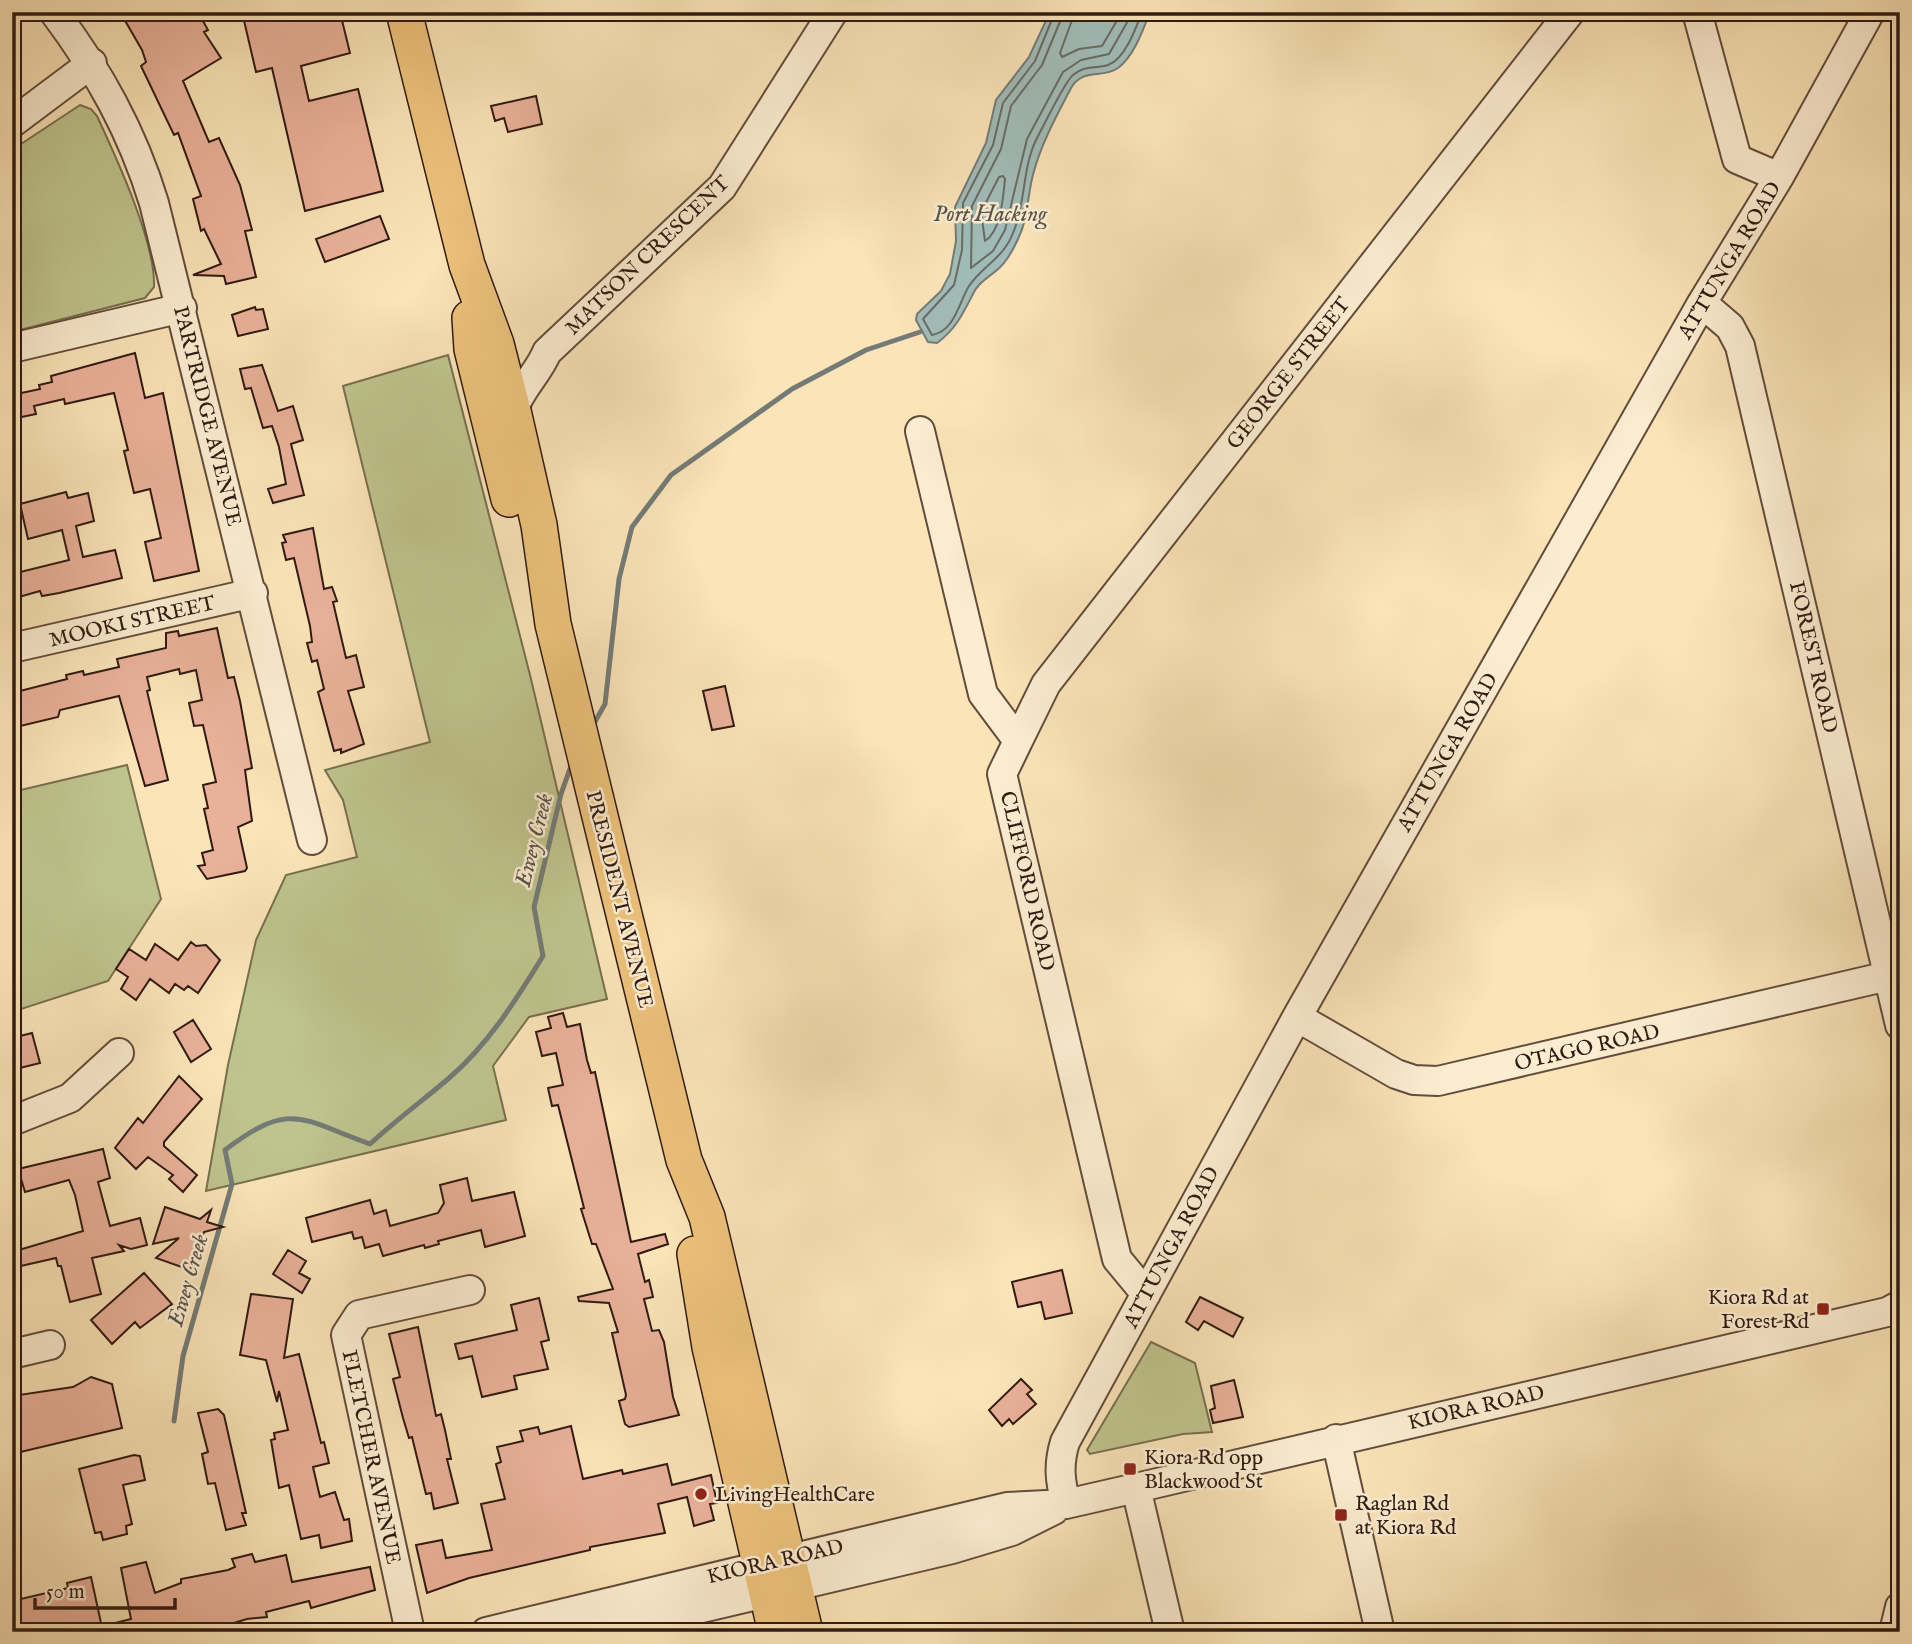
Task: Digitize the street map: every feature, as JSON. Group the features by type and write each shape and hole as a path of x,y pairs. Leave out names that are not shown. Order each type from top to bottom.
{"main road":[{"name":"PRESIDENT AVENUE","path":"404,12 467,265 496,344 513,411 538,525 553,624 688,1175 688,1221 710,1347 777,1575 805,1632"},
{"name":"PRESIDENT AVENUE","path":"467,265 472,349 484,401 515,523 553,624"},
{"name":"PRESIDENT AVENUE","path":"776,1632 777,1575"}],"street":[{"name":"PARTRIDGE AVENUE","path":"54,12 92,63 117,106 143,168 182,308 312,840"},
{"name":"MATSON CRESCENT","path":"513,411 521,389 542,365 547,352 722,187 833,12"},
{"name":"GEORGE STREET","path":"1018,741 1046,684 1570,12"},
{"path":"1697,12 1737,159 1779,177"},
{"name":"ATTUNGA ROAD","path":"1066,1504 1059,1477 1065,1442 1297,1017 1702,303 1779,177 1870,12"},
{"path":"12,123 92,63"},
{"name":"FOREST ROAD","path":"1702,303 1730,327 1741,346 1900,1025"},
{"path":"12,348 182,308"},
{"name":"MATSON CRESCENT","path":"496,344 517,354 547,352"},
{"path":"920,431 983,694 1018,741"},
{"name":"MOOKI STREET","path":"12,648 253,593"},
{"name":"CLIFFORD ROAD","path":"1018,741 1002,774 1117,1259 1146,1294"},
{"name":"OTAGO ROAD","path":"1297,1017 1396,1074 1414,1080 1438,1081 1888,976"},
{"path":"12,1121 70,1098 119,1053"},
{"name":"FLETCHER AVENUE","path":"410,1632 346,1335 359,1315 470,1290"},
{"name":"KIORA ROAD","path":"486,1632 777,1575 952,1549 1012,1531 1066,1504 1896,1310"},
{"path":"12,1354 50,1345"},
{"path":"1336,1439 1380,1632"},
{"path":"1136,1488 1170,1632"},
{"name":"KIORA ROAD","path":"600,1632 777,1575"},
{"path":"1894,1632 1900,1607"}],"green space":[{"path":"80,105 91,109 97,116 124,177 149,247 154,287 145,298 12,332 12,150"},
{"path":"448,355 530,675 607,999 529,1017 493,1066 506,1120 206,1191 228,1065 256,940 286,875 357,857 343,800 325,770 430,742 343,386"},
{"path":"127,765 161,899 108,981 12,1012 12,792"},
{"path":"1151,1342 1195,1363 1212,1432 1183,1434 1090,1454 1087,1450"}],"water":[{"name":"Port Hacking","path":"1050,12 1150,12 1124,63 1112,71 1081,78 1071,88 1037,160 1022,231 1012,252 1001,267 976,288 950,332 937,343 928,342 916,320 917,314 941,291 950,274 956,241 955,207 986,143 996,100 1029,57"}],"building":[{"path":"120,12 198,12 208,30 204,32 221,58 183,81 209,142 219,138 240,185 252,230 245,231 256,277 226,284 224,276 193,275 221,264 204,229 201,231 193,199 201,196 178,133 174,135 141,66 146,62 142,50"},
{"path":"242,12 340,12 350,53 301,66 309,101 358,89 383,191 305,211 272,68 256,72"},
{"path":"536,96 542,124 508,132 504,118 495,121 491,106"},
{"path":"380,216 389,239 325,262 316,239"},
{"path":"255,307 256,310 263,309 268,329 238,336 232,315"},
{"path":"135,353 145,398 163,393 199,571 154,581 145,542 161,538 150,489 134,493 124,451 128,450 114,393 65,404 64,399 34,406 36,414 12,419 12,395 40,389 39,385 52,382 51,376"},
{"path":"262,365 278,411 293,406 303,440 291,444 304,495 273,503 268,489 286,484 279,447 272,426 263,428 251,388 245,389 240,369"},
{"path":"66,492 68,498 88,493 94,521 76,526 83,557 115,550 122,578 59,593 42,596 40,591 12,599 12,574 69,560 62,530 28,539 20,504"},
{"path":"313,528 324,589 332,587 337,601 333,602 346,658 356,655 364,687 348,691 364,744 341,753 341,749 334,751 318,692 324,689 317,660 312,662 307,643 312,642 310,626 294,558 286,560 282,543 286,542 283,535"},
{"path":"217,628 228,678 234,677 240,701 252,768 245,770 252,821 238,827 247,868 245,871 207,879 198,866 205,865 202,853 213,850 204,809 208,808 203,785 216,782 203,725 194,726 189,703 202,700 196,670 180,674 179,669 147,677 150,690 147,691 168,780 145,786 119,696 60,710 58,717 12,728 12,693 67,679 66,675 83,671 84,675 119,667 117,659 166,648 166,633 178,631 179,636"},
{"path":"725,686 734,726 712,730 703,691"},
{"path":"191,942 196,946 206,945 220,960 198,993 188,986 184,990 175,984 169,993 150,979 136,1000 121,989 128,977 116,969 129,949 146,960 155,944 178,960"},
{"path":"563,1013 567,1027 580,1024 591,1073 595,1072 631,1242 665,1234 668,1244 638,1254 645,1282 649,1280 653,1297 644,1299 652,1331 659,1330 664,1342 673,1397 679,1415 629,1427 625,1424 619,1401 625,1399 626,1395 612,1333 618,1332 609,1303 579,1301 578,1297 613,1289 596,1244 592,1244 581,1209 584,1208 558,1105 552,1106 548,1088 563,1085 556,1053 542,1056 536,1032 551,1028 548,1017"},
{"path":"193,1020 211,1049 191,1062 174,1032"},
{"path":"32,1033 40,1063 12,1070 12,1038"},
{"path":"179,1076 202,1099 164,1142 164,1146 197,1175 183,1192 169,1179 173,1175 148,1157 136,1169 115,1148 138,1118 143,1123"},
{"path":"103,1149 110,1178 98,1182 110,1226 140,1218 147,1245 131,1249 119,1245 124,1251 92,1258 101,1294 70,1302 61,1266 58,1266 56,1258 12,1268 12,1252 83,1231 75,1195 69,1180 25,1192 18,1169"},
{"path":"467,1178 472,1201 514,1192 525,1236 485,1247 481,1230 438,1241 439,1244 425,1248 424,1245 383,1256 379,1244 365,1248 362,1237 354,1239 352,1232 312,1242 306,1218 370,1200 374,1214 386,1210 390,1226 438,1213 444,1203 440,1185"},
{"path":"165,1207 200,1219 211,1210 207,1222 223,1227 204,1232 190,1270 156,1258 179,1238 153,1244"},
{"path":"288,1250 306,1261 299,1273 310,1279 302,1293 273,1274"},
{"path":"1062,1270 1072,1313 1045,1319 1041,1302 1018,1307 1012,1282"},
{"path":"144,1273 172,1304 140,1328 135,1322 112,1344 91,1320"},
{"path":"251,1294 293,1299 284,1358 299,1354 321,1443 324,1442 329,1463 313,1467 320,1497 335,1492 344,1520 349,1519 352,1541 321,1548 319,1535 301,1539 289,1485 279,1488 271,1440 275,1439 274,1433 288,1430 279,1391 277,1402 266,1360 240,1355"},
{"path":"1200,1297 1243,1318 1233,1337 1204,1321 1198,1330 1186,1322"},
{"path":"539,1298 549,1340 541,1342 548,1369 514,1376 517,1389 482,1397 472,1356 459,1359 455,1344 517,1330 511,1305"},
{"path":"418,1327 436,1416 441,1414 445,1430 451,1459 447,1459 458,1503 434,1509 431,1493 426,1494 412,1437 409,1438 403,1418 393,1379 400,1377 389,1334"},
{"path":"91,1377 112,1384 122,1428 12,1454 12,1396 73,1387"},
{"path":"1021,1379 1032,1390 1027,1394 1036,1404 1013,1424 1009,1419 1002,1426 989,1410"},
{"path":"1234,1380 1243,1417 1213,1423 1210,1410 1215,1408 1211,1386"},
{"path":"218,1409 224,1415 246,1513 242,1513 246,1525 226,1530 215,1483 208,1484 202,1454 208,1452 198,1413"},
{"path":"571,1426 583,1479 622,1470 623,1474 667,1464 672,1485 711,1475 717,1503 710,1504 714,1520 694,1526 687,1497 658,1504 665,1533 590,1547 590,1550 469,1578 427,1593 416,1545 442,1540 446,1558 492,1550 481,1504 505,1499 496,1464 501,1462 497,1447 523,1441 520,1431 538,1427 540,1434"},
{"path":"134,1455 140,1456 145,1480 123,1485 132,1524 126,1526 127,1534 103,1540 101,1532 95,1533 79,1469"},
{"path":"252,1554 255,1562 286,1555 292,1582 370,1567 375,1590 311,1608 309,1601 266,1612 267,1617 247,1619 204,1632 103,1632 103,1626 131,1619 121,1568 146,1562 155,1593 181,1583 181,1579 228,1570 235,1567 232,1559"},
{"path":"91,1577 103,1632 30,1632 28,1627 12,1630 12,1601 68,1588 67,1583"}],"waterway":[{"name":"Ewey Creek","path":"592,727 605,704 619,579 632,527 671,475 792,389 866,350 920,332"},
{"name":"Ewey Creek","path":"174,1421 183,1356 232,1184 225,1150 266,1124 296,1119 370,1144 476,1052 512,1005 543,956 534,907 561,794 572,763"}],"place":[{"name":"Kiora Rd at Forest Rd","path":"1823,1309"},
{"name":"Kiora Rd opp Blackwood St","path":"1130,1469"},
{"name":"LivingHealthCare","path":"701,1494"},
{"name":"Raglan Rd at Kiora Rd","path":"1341,1515"}]}
